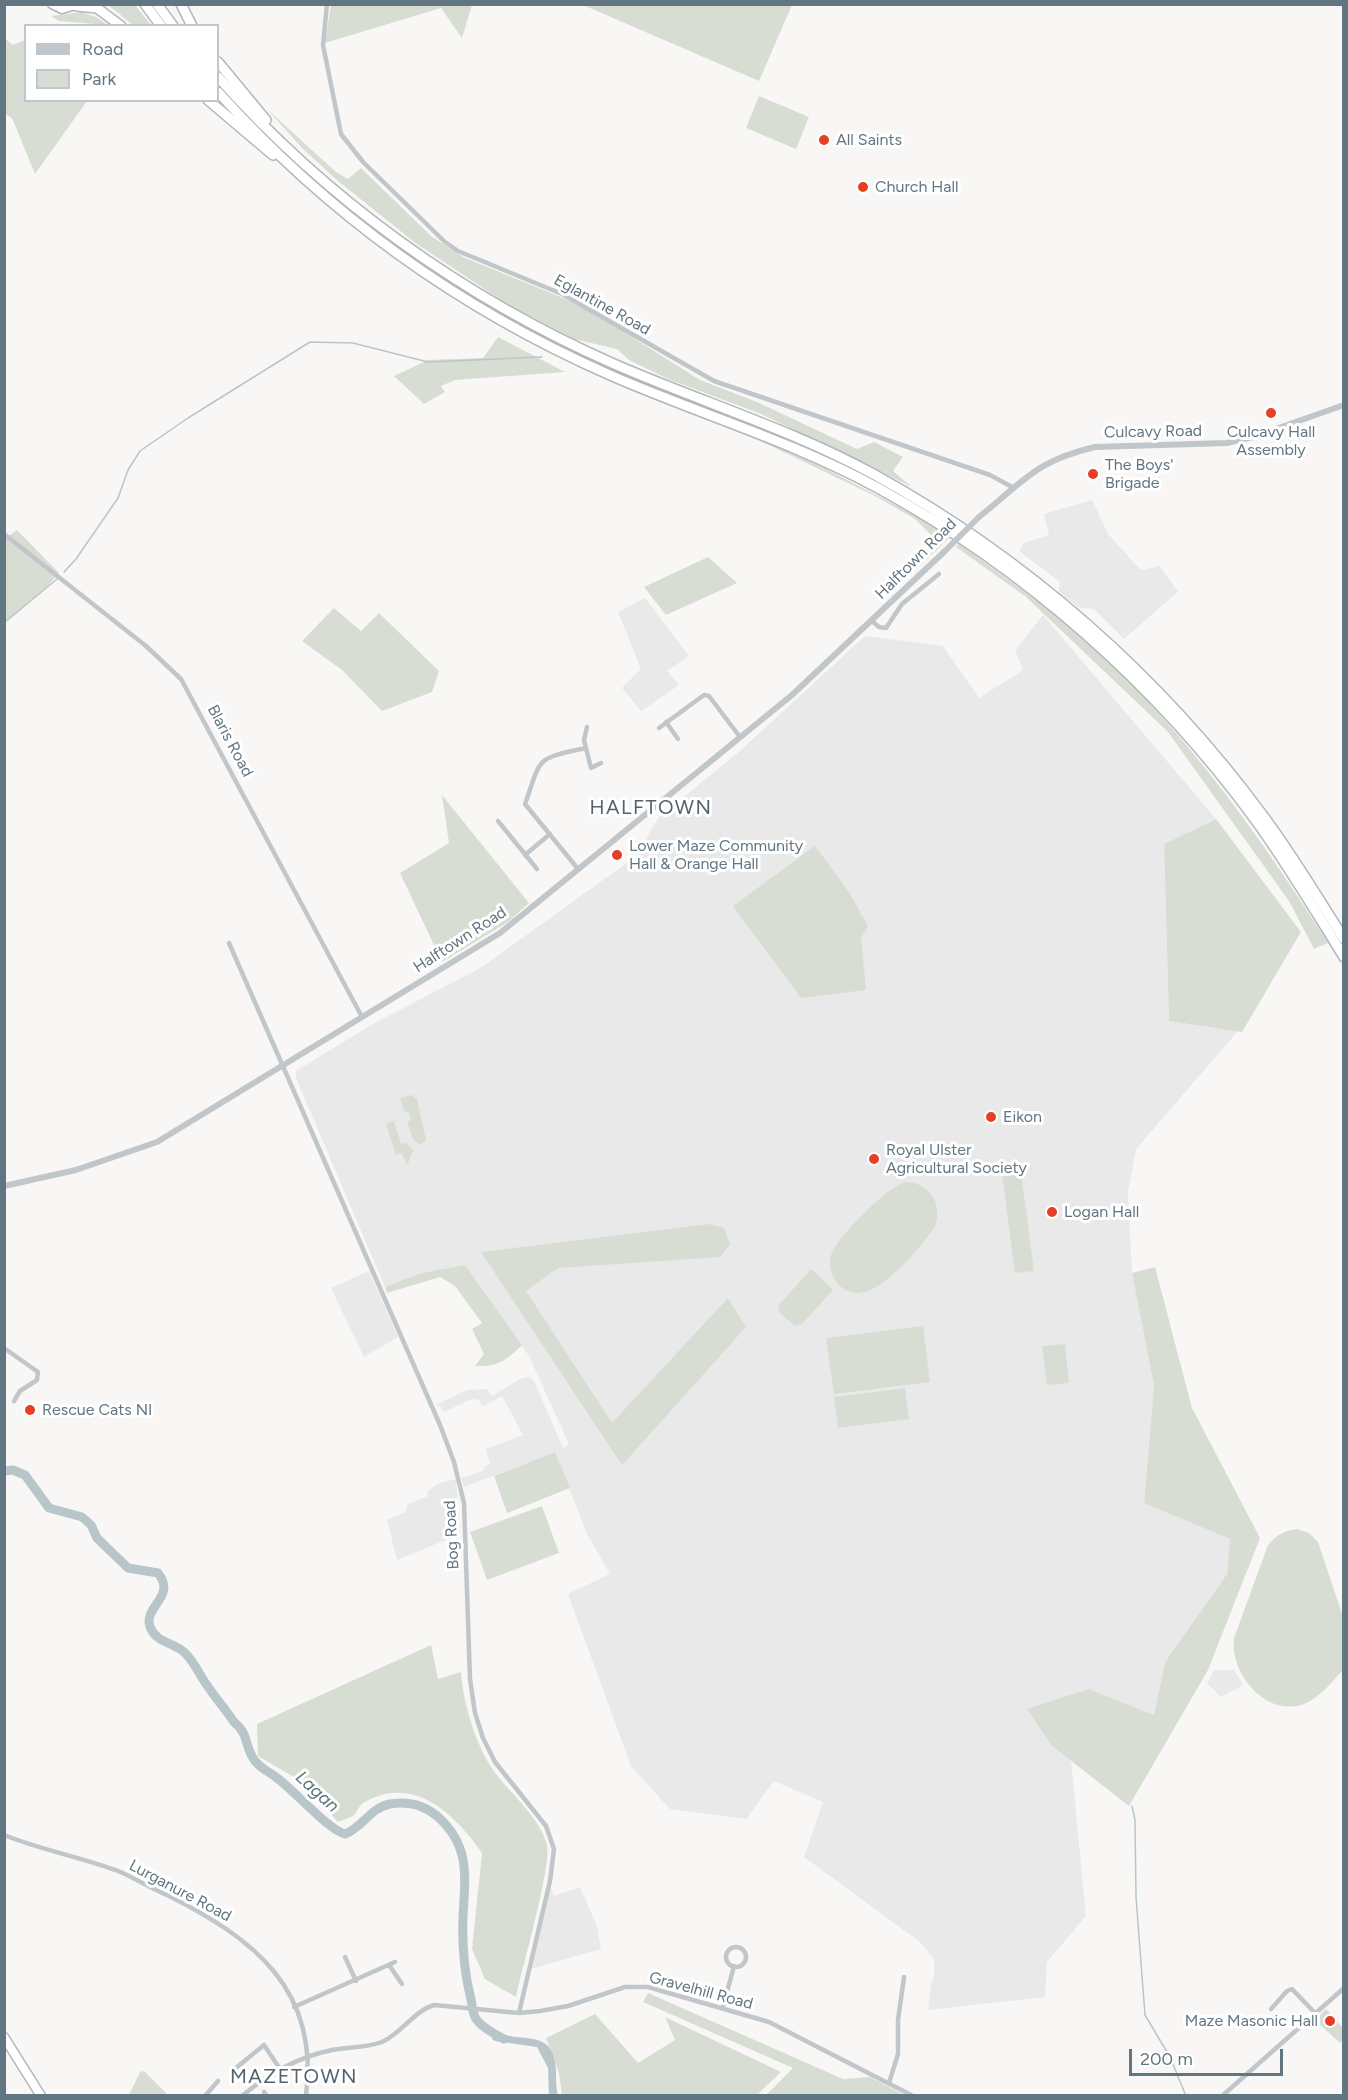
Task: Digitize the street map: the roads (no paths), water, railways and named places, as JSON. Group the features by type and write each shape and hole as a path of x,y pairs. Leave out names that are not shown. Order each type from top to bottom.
{"highway":[{"path":"52,4 62,9 78,5 97,8 118,24"},
{"path":"145,4 160,24"},
{"path":"157,4 172,24"},
{"path":"180,4 191,24"},
{"path":"219,63 304,164"},
{"path":"219,78 304,164 386,231 492,303 612,363 802,438 853,464 944,517 1023,572 1116,649 1188,723 1265,818 1344,939"},
{"path":"219,93 286,162 380,242 488,313 606,373 795,447 866,482 951,532 1015,578 1074,625 1127,673 1220,774 1258,823 1344,957"},
{"path":"210,102 265,150 286,162"},
{"path":"4,2037 41,2096"}],"street":[{"name":"Eglantine Road","path":"327,4 323,45 341,134 363,162 458,251 562,294 714,381 990,476 1012,487"},
{"name":"Culcavy Road","path":"979,517 1036,469 1079,451 1095,447 1227,443 1253,437 1344,405"},
{"name":"Halftown Road","path":"4,1186 78,1169 144,1148 500,933 822,669 979,517"},
{"name":"Blaris Road","path":"4,534 128,631 181,679 200,709 362,1017"},
{"name":"Halftown Road","path":"872,621 879,627 886,628 902,604 939,574"},
{"path":"659,728 704,695 709,696 740,737"},
{"path":"666,722 678,739"},
{"path":"587,727 584,740 591,768 601,763"},
{"path":"578,869 525,804 535,770 543,759 586,748"},
{"path":"498,821 537,869"},
{"path":"525,855 550,834"},
{"name":"Bog Road","path":"229,943 454,1461 464,1503 470,1679 483,1738 495,1762 535,1810 552,1837 554,1849 550,1881 519,2013"},
{"path":"4,1348 38,1372 37,1380 20,1391 14,1401"},
{"name":"Lurganure Road","path":"4,1835 117,1871 215,1920 250,1945 283,1983 305,2034 309,2056 306,2096"},
{"path":"737,1947 745,1952 746,1958 743,1964 734,1966 727,1957 731,1948 737,1947"},
{"path":"339,1964 346,1959 356,1981"},
{"path":"294,2007 395,1962"},
{"path":"389,1965 402,1984"},
{"path":"723,2007 734,1966"},
{"path":"889,2083 898,2054 898,2020 904,1977"},
{"name":"Gravelhill Road","path":"242,2096 280,2069 309,2056 380,2043 400,2031 428,2007 441,2005 519,2013 568,2006 625,1987 648,1987 723,2007 791,2031 914,2096"},
{"path":"1222,2096 1344,1988"},
{"path":"1271,2009 1287,1991 1292,1989 1316,2013"},
{"path":"236,2068 264,2044 280,2069"},
{"path":"205,2096 218,2081"}],"waterway":[{"path":"64,572 76,559 118,498 128,470 140,451 188,418 310,342 353,343 428,362 542,357"},
{"path":"4,623 57,579"},
{"name":"Lagan","path":"4,1471 13,1470 25,1475 49,1508 82,1517 91,1525 97,1538 128,1568 158,1573 163,1581 164,1589 149,1620 153,1633 182,1650 189,1658 245,1736 249,1751 257,1764 284,1784 320,1818 345,1834 357,1827 377,1809 390,1804 403,1803 427,1809 448,1827 461,1851 465,1875 463,1947 473,2012 480,2024 504,2039"},
{"path":"1132,1806 1135,1820 1136,1897 1145,2015 1170,2057 1186,2096"}],"place":[{"name":"All Saints","path":"824,140"},
{"name":"Church Hall","path":"863,187"},
{"name":"Culcavy Hall Assembly","path":"1271,413"},
{"name":"The Boys' Brigade","path":"1093,474"},
{"name":"Lower Maze Community Hall & Orange Hall","path":"617,855"},
{"name":"Eikon","path":"991,1117"},
{"name":"Royal Ulster Agricultural Society","path":"874,1159"},
{"name":"Logan Hall","path":"1052,1212"},
{"name":"Rescue Cats NI","path":"30,1410"},
{"name":"Maze Masonic Hall","path":"1330,2021"}],"district":[{"name":"HALFTOWN","path":"651,808"},
{"name":"MAZETOWN","path":"294,2077"}]}
